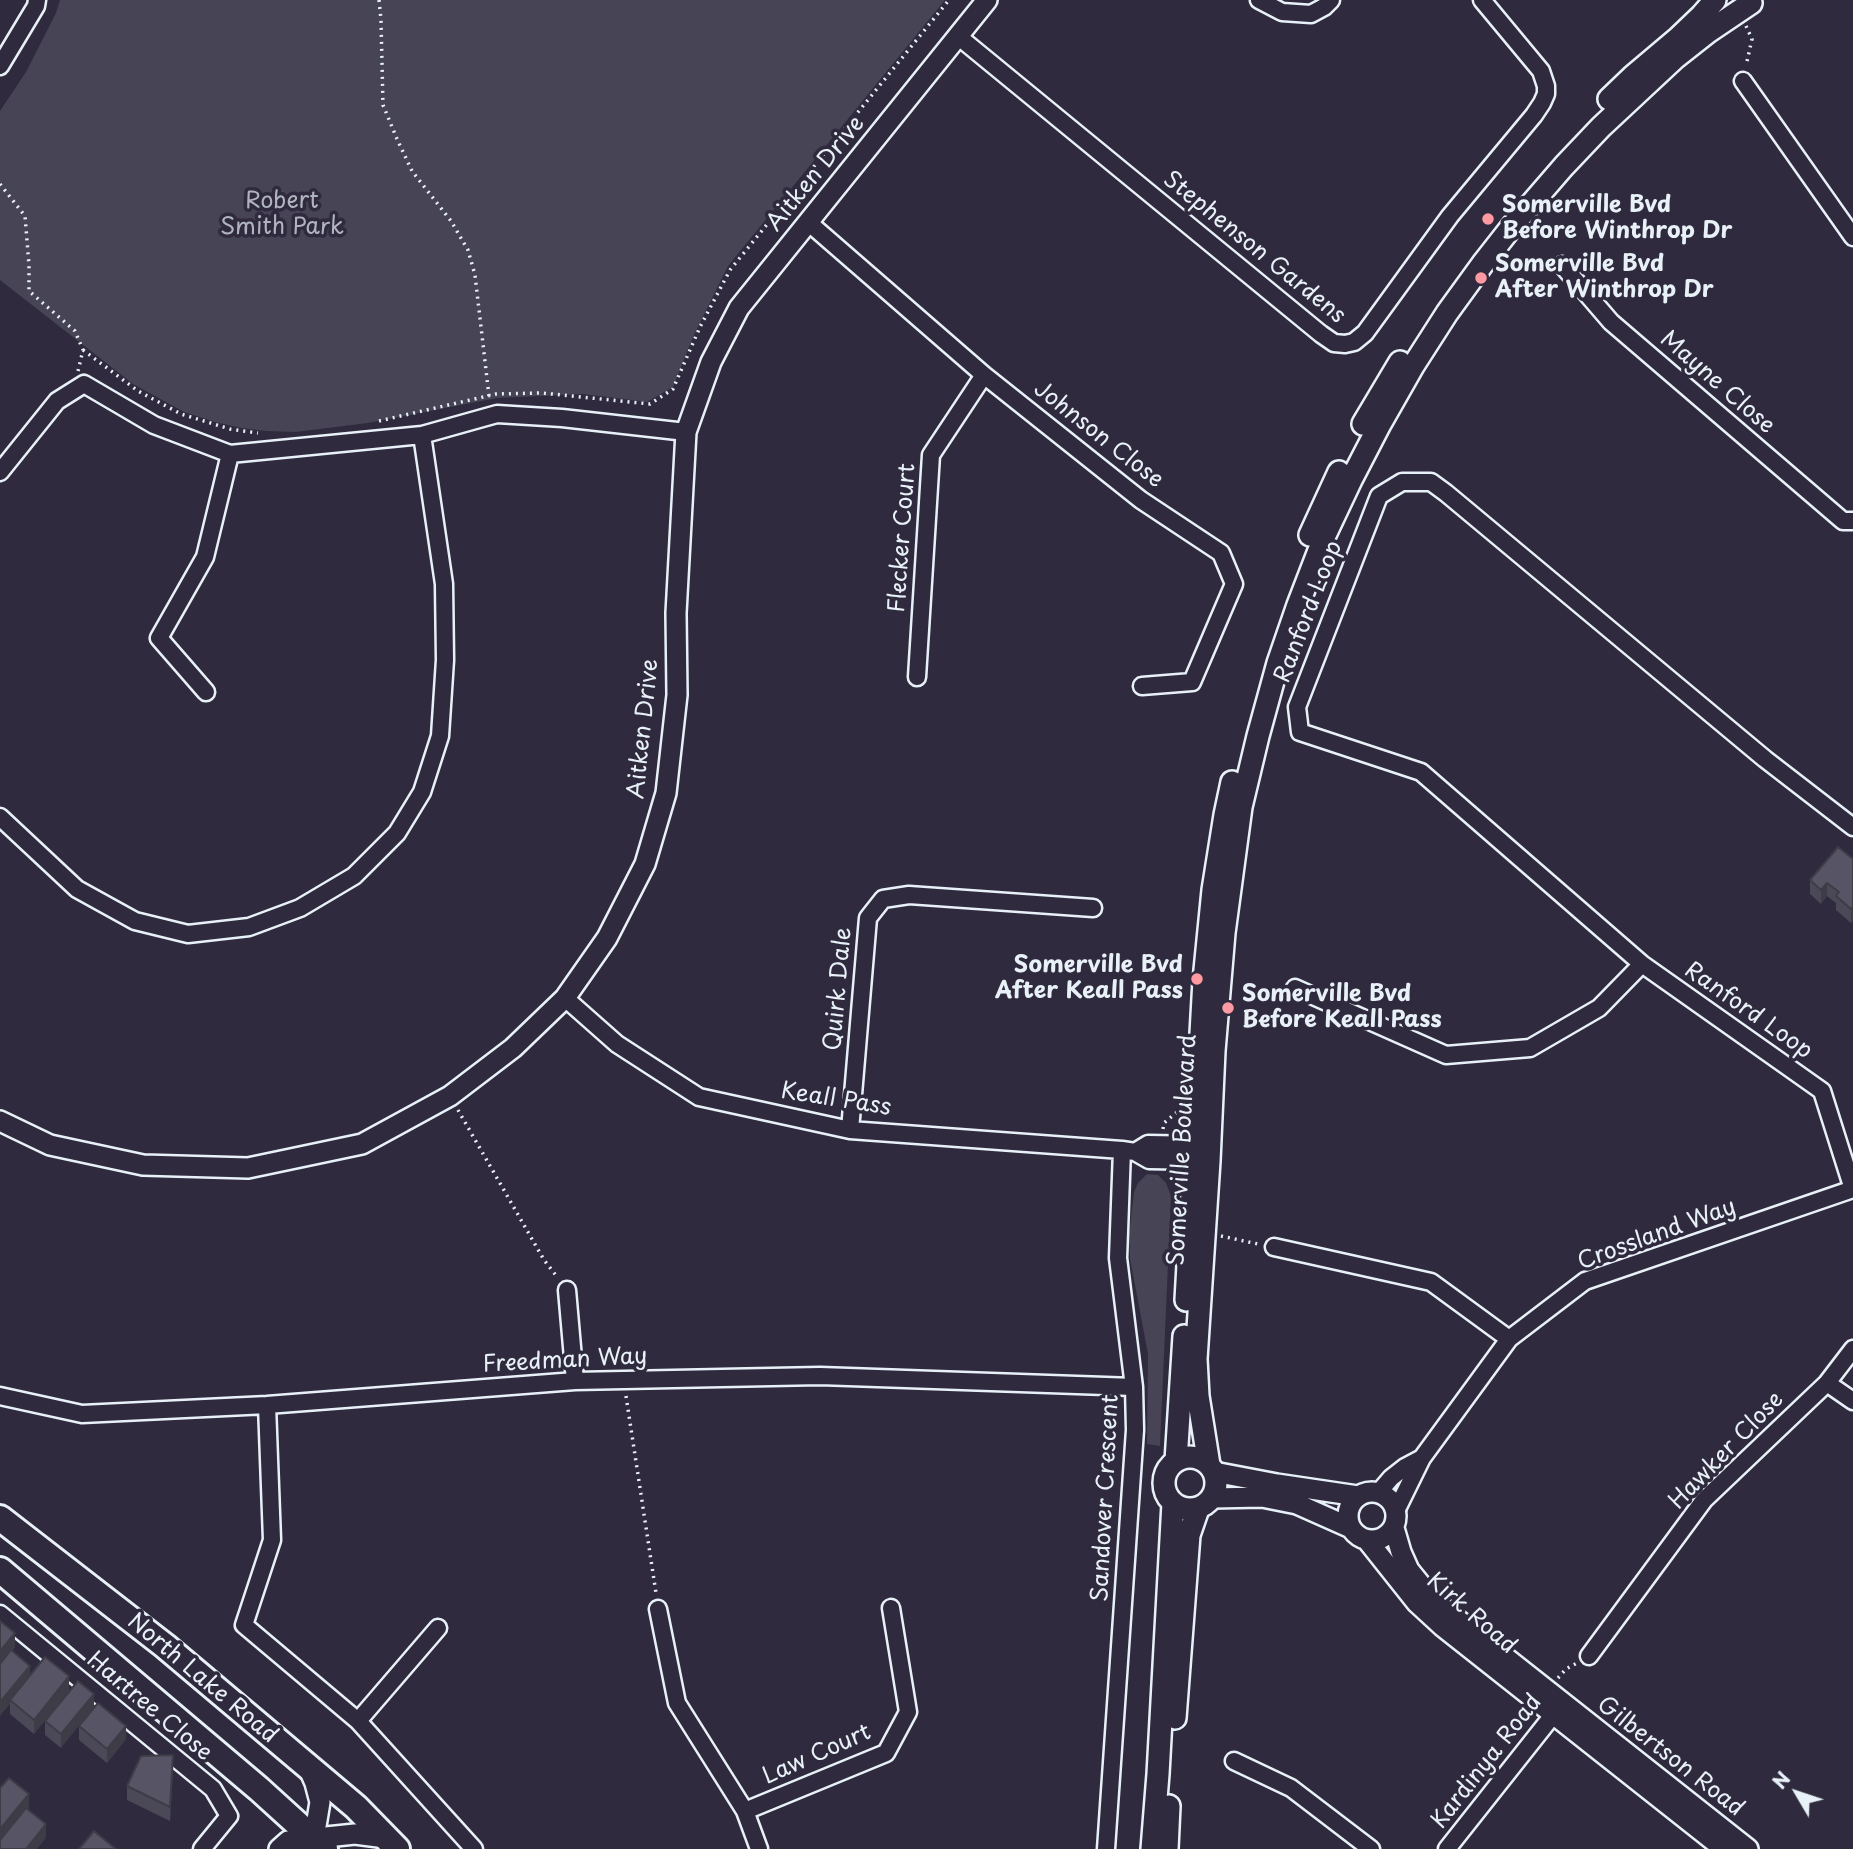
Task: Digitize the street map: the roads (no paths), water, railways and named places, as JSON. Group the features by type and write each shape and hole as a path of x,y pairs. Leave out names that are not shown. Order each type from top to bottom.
{"main road":[{"name":"Somerville Boulevard","path":"1211,1468 1198,1396 1196,1359 1203,980 1225,815 1240,748 1275,626 1324,502 1382,390 1449,288 1545,165 1633,76 1694,23 1715,0"},
{"name":"Somerville Boulevard","path":"1176,1461 1186,1305 1201,1153 1214,1051 1224,933 1241,807 1278,663 1325,535 1350,480 1413,366 1447,313 1513,225 1564,166 1639,90 1708,32 1752,5"},
{"path":"1167,1849 1189,1535 1205,1503 1216,1490 1217,1481 1211,1468 1202,1460 1193,1457 1176,1461 1170,1466 1164,1490 1180,1508 1189,1510 1205,1503"},
{"path":"1152,1849 1173,1503"},
{"name":"North Lake Road","path":"0,1518 165,1646 356,1807 392,1844"},
{"name":"North Lake Road","path":"0,1570 260,1789 316,1845"}],"street":[{"path":"0,66 37,0"},
{"name":"Aitken Drive","path":"0,1121 50,1144 143,1165 248,1168 362,1144 450,1096 513,1048 565,998 607,938 645,864 666,793 677,695 676,613 687,432 711,362 739,308 987,0"},
{"path":"1259,0 1282,12 1311,14 1331,0"},
{"name":"Stephenson Gardens","path":"959,37 1321,334 1334,343 1345,344 1354,342 1365,333 1450,216 1534,115 1546,94 1541,71 1482,0"},
{"path":"1744,81 1853,237"},
{"name":"Johnson Close","path":"808,222 984,375 1141,500 1221,553 1234,584 1192,682 1142,686"},
{"name":"Mayne Close","path":"1562,265 1611,321 1843,521 1853,521"},
{"name":"Flecker Court","path":"917,677 931,455 984,375"},
{"path":"0,472 57,401 84,384 154,425 230,454 422,435 497,414 562,418 687,432"},
{"path":"0,817 78,889 135,921 188,934 249,927 300,908 354,876 397,833 422,792 440,736 445,660 444,584 422,435"},
{"path":"206,692 159,638 205,557 230,454"},
{"name":"Ranford Loop","path":"1853,827 1765,759 1431,482 1402,482 1379,496 1297,707 1300,732 1421,772 1642,964 1822,1091 1853,1189"},
{"name":"Quirk Dale","path":"850,1130 868,918 883,899 909,895 1093,908"},
{"path":"1295,988 1446,1055 1530,1048 1599,1008 1642,964"},
{"name":"Keall Pass","path":"565,998 617,1044 699,1097 850,1130 1129,1151 1149,1160 1201,1153"},
{"name":"Sandover Crescent","path":"1106,1849 1135,1440 1134,1387 1118,1258 1129,1151"},
{"name":"Crossland Way","path":"1395,1519 1422,1458 1509,1339 1585,1281 1853,1189"},
{"path":"1274,1247 1431,1282 1509,1339"},
{"path":"567,1290 575,1381"},
{"name":"Hawker Close","path":"1589,1656 1704,1500 1827,1382 1853,1349"},
{"name":"Freedman Way","path":"0,1396 82,1414 267,1405 575,1381 820,1376 1134,1387"},
{"path":"1827,1382 1853,1401"},
{"path":"267,1405 272,1539 244,1625 358,1721 474,1849"},
{"name":"Crossland Way","path":"1379,1492 1391,1478 1422,1458"},
{"path":"1211,1468 1278,1485 1358,1496"},
{"path":"1379,1492 1390,1499 1395,1519 1383,1538 1367,1540 1351,1528 1348,1521 1349,1507 1358,1496 1379,1492"},
{"path":"1205,1503 1262,1497 1297,1504 1351,1528"},
{"name":"Kirk Road","path":"1395,1519 1401,1552 1409,1570 1434,1601 1558,1709"},
{"name":"Kirk Road","path":"1367,1540 1416,1603 1442,1626 1558,1709"},
{"name":"Law Court","path":"745,1811 886,1753 908,1712 891,1608"},
{"path":"658,1609 677,1703 745,1811 759,1849"},
{"name":"Hartree Close","path":"0,1614 213,1789 229,1816 202,1849"},
{"path":"358,1721 438,1628"},
{"name":"Kardinya Road","path":"1447,1849 1558,1709"},
{"name":"Gilbertson Road","path":"1558,1709 1724,1849"},
{"name":"Gilbertson Road","path":"1558,1709 1748,1849"},
{"path":"1234,1761 1292,1788 1371,1849"},
{"path":"307,1766 320,1802 316,1845"},
{"path":"279,1849 288,1841 316,1845 355,1834 392,1844"}],"place":[{"name":"Somerville Bvd Before Winthrop Dr","path":"1488,219"},
{"name":"Somerville Bvd After Winthrop Dr","path":"1481,278"},
{"name":"Somerville Bvd After Keall Pass","path":"1197,979"},
{"name":"Somerville Bvd Before Keall Pass","path":"1228,1008"}],"park label":[{"name":"Robert Smith Park","path":"282,215"}]}
